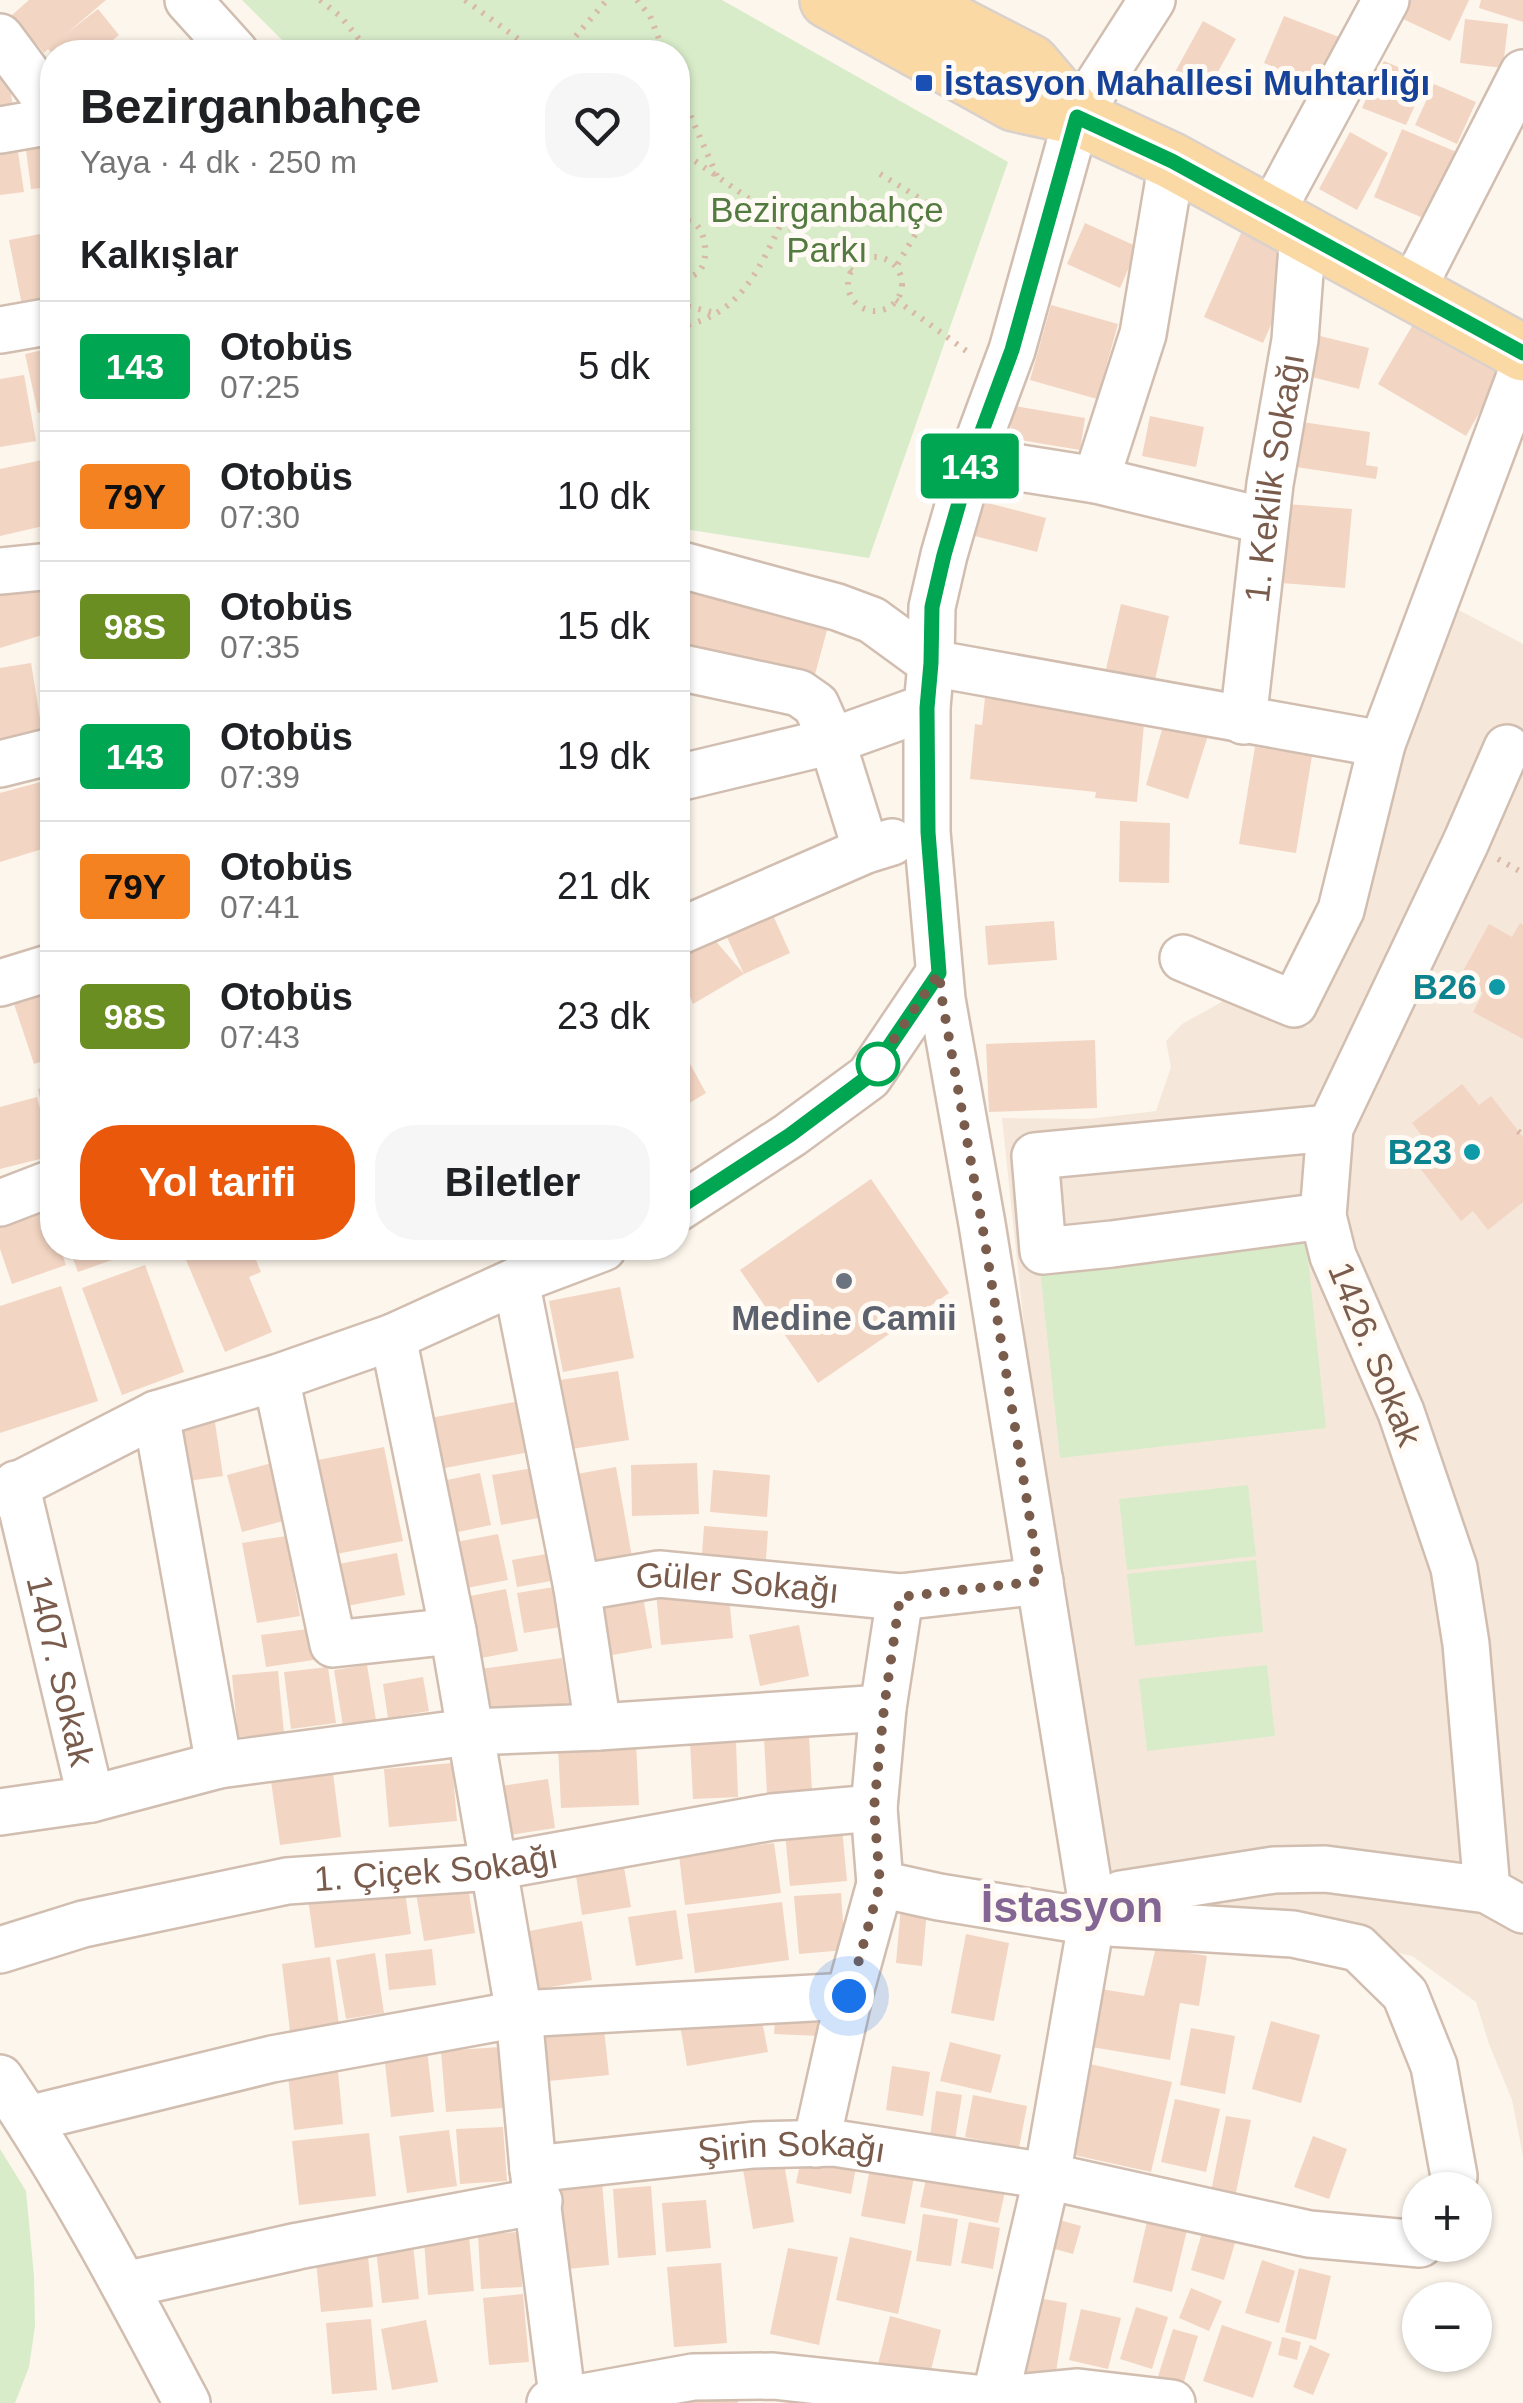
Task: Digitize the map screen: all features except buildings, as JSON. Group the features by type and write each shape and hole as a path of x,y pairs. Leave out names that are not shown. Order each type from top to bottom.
{"main road":[{"path":"828,0 1014,102 1077,117 1172,161 1523,353"},
{"path":"909,0 1030,63 1077,117"}],"street":[{"path":"188,0 225,40"},
{"path":"1106,1908 1092,1912 942,999 928,832 927,708 932,607 944,555 972,458 1012,350 1077,117 1152,0"},
{"path":"1286,224 1386,0"},
{"path":"0,37 40,91"},
{"path":"1411,292 1523,73"},
{"path":"0,130 40,123"},
{"path":"1096,480 1143,334 1172,161"},
{"name":"1. Keklik Sokağı","path":"1243,721 1266,521 1294,340 1286,224"},
{"path":"0,330 40,323"},
{"path":"1184,958 1294,1004 1341,910 1382,744 1523,368"},
{"path":"972,458 1096,480 1266,521"},
{"path":"0,571 40,567"},
{"path":"690,567 872,620 931,663 1382,744"},
{"path":"690,670 799,694 816,705 832,741 866,850"},
{"path":"690,775 832,741 927,708"},
{"name":"1426. Sokak","path":"1106,1908 1274,1870 1325,1869 1505,1900 1454,1568 1401,1412 1333,1256 1323,1216 1330,1128 1507,748"},
{"path":"0,764 40,753"},
{"path":"690,927 866,850 928,832"},
{"path":"0,983 40,971"},
{"path":"690,1200 790,1135 869,1076 939,973"},
{"path":"1323,1216 1044,1251 1035,1156 1330,1128"},
{"path":"0,1203 40,1188"},
{"path":"8,1489 156,1414 393,1337 572,1260"},
{"path":"516,1282 577,1588 598,1727"},
{"path":"393,1337 452,1631 519,2014 559,2402 693,2377 773,2376 994,2402 1078,2392 1172,2403"},
{"path":"276,1378 333,1644 452,1631"},
{"path":"156,1414 219,1765"},
{"name":"1407. Sokak","path":"8,1489 91,1799"},
{"name":"Güler Sokağı","path":"577,1588 659,1574 900,1597 1040,1581"},
{"path":"816,2144 849,1996 880,1884 874,1808 900,1597"},
{"path":"0,1812 91,1799 219,1765 469,1732 884,1708"},
{"name":"1. Çiçek Sokağı","path":"0,1950 83,1924 286,1881 493,1866 772,1818 874,1808"},
{"path":"880,1884 939,1897 1106,1908 1293,1934 1358,1948 1406,1994 1434,2066 1453,2172"},
{"path":"994,2402 1106,1908"},
{"path":"28,2119 272,2059 519,2014 849,1996"},
{"path":"0,2078 125,2285 187,2403"},
{"name":"Şirin Sokağı","path":"125,2285 298,2246 536,2185 754,2146 834,2143 1048,2176 1309,2234 1402,2242"}],"path":[{"path":"320,0 331,4 360,40"},
{"path":"465,0 520,40"},
{"path":"572,40 607,0"},
{"path":"637,0 650,16 659,40"},
{"path":"690,114 717,177"},
{"path":"690,158 852,271"},
{"path":"880,174 932,206 896,267"},
{"path":"690,222 703,234 704,258 701,270 690,277"},
{"path":"690,325 740,297 755,278 782,222"},
{"path":"873,257 890,261 896,267 901,292 882,310 865,308 852,296 849,279 857,264 873,257"},
{"path":"896,300 1002,378"},
{"path":"690,307 716,313"}],"shaded area":[{"path":"1453,607 1523,644 1523,2156 1512,2100 1476,2002 1412,1956 1249,1921 1109,1920 1032,1402 1002,1118 1089,1119 1156,1111 1171,1067 1166,1041 1182,1024 1236,994 1308,1027"}],"green space":[{"name":"Bezirganbahçe Parkı","path":"242,0 722,0 1008,162 869,558 690,530 690,40 282,40"},
{"path":"1306,1240 1326,1428 1060,1458 1040,1269"},
{"path":"1248,1485 1256,1556 1127,1570 1119,1499"},
{"path":"1256,1560 1263,1632 1135,1646 1127,1574"},
{"path":"1267,1665 1275,1736 1147,1751 1139,1679"},
{"path":"0,2149 26,2191 34,2276 35,2326 29,2367 15,2403 0,2403"}],"bus line":[{"name":"143","path":"690,1202 869,1076 939,973 928,832 927,708 932,607 972,458 1012,350 1077,117 1172,161 1523,353"}],"place":[{"name":"İstasyon Mahallesi Muhtarlığı","path":"924,83"},
{"name":"B26","path":"1497,987"},
{"name":"B23","path":"1472,1152"},
{"name":"Medine Camii","path":"844,1281"}],"district":[{"name":"İstasyon","path":"1072,1906"}],"route":[{"path":"849,1996 880,1884 874,1808 900,1597 1040,1581 939,973 869,1076 878,1064"}]}
